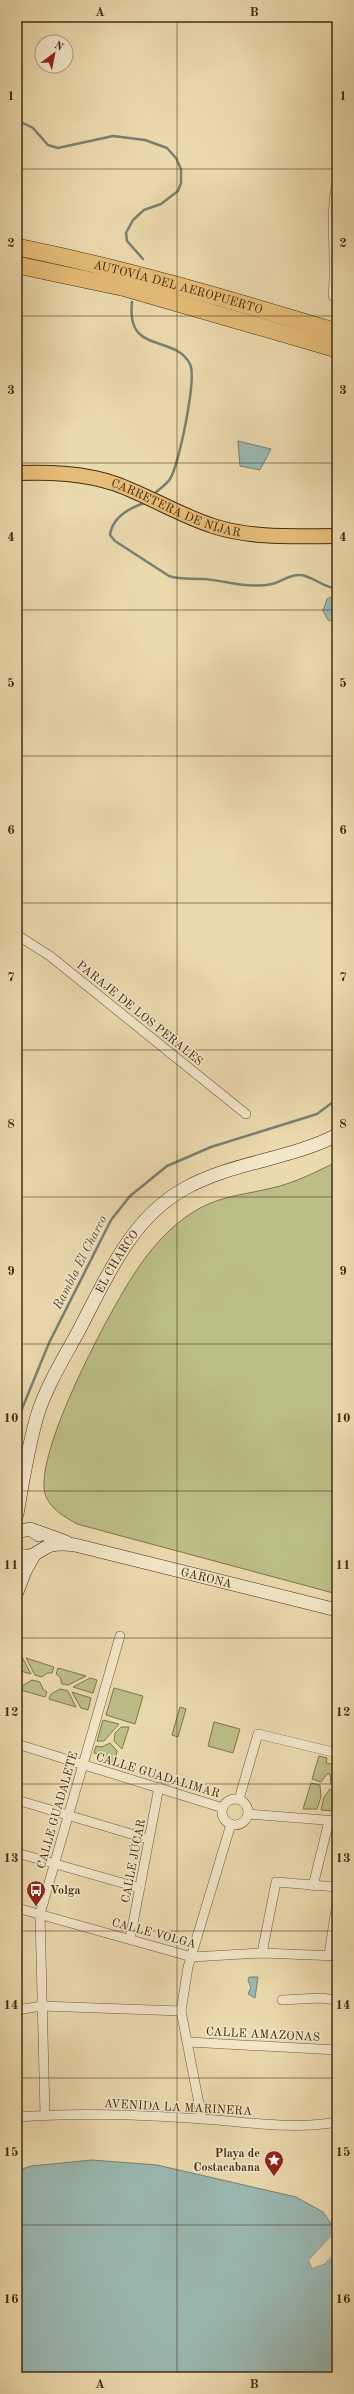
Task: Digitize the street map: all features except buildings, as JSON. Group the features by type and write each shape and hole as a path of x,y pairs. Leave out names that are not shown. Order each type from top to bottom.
{"highway":[{"name":"AUTOVÍA DEL AEROPUERTO","path":"17,247 76,259 193,288 337,332"},
{"name":"AUTOVÍA DEL AEROPUERTO","path":"17,265 126,288 337,349"}],"main road":[{"name":"CARRETERA DE NÍJAR","path":"17,473 56,473 106,480 182,515 235,532 275,536 337,536"},
{"name":"EL CHARCO","path":"37,1553 41,1539 22,1517 18,1509 33,1432 45,1398 120,1253 140,1224 165,1200 198,1182 228,1170 310,1147 337,1135"},
{"path":"17,1532 32,1529 75,1545"},
{"path":"17,1552 23,1556 37,1553 53,1545 75,1545"},
{"name":"GARONA","path":"75,1545 337,1610"},
{"path":"17,1592 25,1571 37,1553"}],"street":[{"path":"333,296 336,273 334,204 337,183"},
{"name":"PARAJE DE LOS PERALES","path":"17,935 50,956 246,1114"},
{"name":"CALLE GUADALETE","path":"45,2115 40,1914 53,1863 120,1636"},
{"path":"239,1799 258,1734 337,1753"},
{"name":"CALLE GUADALIMAR","path":"17,1744 223,1808"},
{"name":"CALLE JÚCAR","path":"130,1939 159,1787"},
{"path":"239,1799 246,1804 248,1814 243,1822 231,1824 223,1816 223,1808 227,1801 239,1799"},
{"path":"17,1800 148,1839"},
{"path":"248,1814 333,1821 313,1886"},
{"path":"202,2119 182,2011 184,1986 231,1824"},
{"path":"17,1853 140,1888"},
{"path":"262,1953 276,1882 337,1888"},
{"path":"333,1955 337,1902"},
{"name":"CALLE VOLGA","path":"17,1908 192,1957 262,1953 333,1955"},
{"path":"282,2000 320,1998 337,2000"},
{"path":"17,2010 42,2006 182,2011"},
{"name":"CALLE AMAZONAS","path":"188,2042 337,2050"},
{"name":"AVENIDA LA MARINERA","path":"17,2117 45,2115 202,2119 298,2126 337,2122"}],"green space":[{"path":"337,1162 337,1594 77,1524 58,1512 50,1504 45,1494 45,1474 51,1446 63,1414 94,1345 126,1287 152,1250 172,1228 202,1207 225,1198 284,1185"},
{"path":"17,1656 22,1657 31,1674 17,1670"},
{"path":"26,1658 54,1667 52,1673 47,1673 42,1677 35,1675"},
{"path":"58,1668 86,1676 68,1685 62,1684 60,1677 56,1674"},
{"path":"90,1678 97,1680 93,1693 73,1687"},
{"path":"32,1680 40,1682 43,1689 47,1692 45,1697 17,1689"},
{"path":"114,1688 143,1696 135,1724 106,1715"},
{"path":"60,1689 68,1691 76,1707 49,1699 51,1694"},
{"path":"72,1692 91,1698 88,1710 81,1708"},
{"path":"180,1707 186,1709 178,1737 172,1735"},
{"path":"103,1720 119,1724 104,1741 97,1741"},
{"path":"214,1722 240,1729 233,1753 208,1746"},
{"path":"121,1727 129,1727 122,1749 114,1741 115,1733"},
{"path":"110,1743 117,1751 114,1764 103,1761 105,1756 94,1753 96,1746 102,1747"},
{"path":"319,1756 327,1758 326,1763 337,1765 337,1786 331,1784 330,1774 327,1774 321,1782 312,1779"},
{"path":"311,1783 320,1785 321,1797 317,1809 303,1809"},
{"path":"330,1789 337,1791 337,1811 321,1810 324,1797"}],"water":[{"path":"238,441 271,449 260,470 240,466"},
{"path":"337,594 337,623 328,620 323,611 327,599"},
{"path":"249,1977 258,1977 255,1998 248,1994 251,1987 248,1981"},
{"path":"92,2160 157,2165 296,2197 323,2212 336,2231 309,2260 312,2268 324,2264 337,2251 337,2377 17,2377 17,2171 31,2166"}],"pier":[{"path":"337,2230 337,2233 311,2260 313,2265 323,2262 337,2249 337,2251 324,2264 312,2268 309,2260"}],"waterway":[{"path":"17,120 33,128 48,145 58,148 113,136 145,140 167,148 176,158 181,169 181,183 178,191 161,204 144,210 133,220 126,233 127,241 143,259"},
{"path":"132,302 132,319 136,330 143,337 173,349 183,355 190,364 192,372 186,422 174,471 170,479 154,494"},
{"path":"144,503 122,514 111,529 110,535 115,541 169,576 256,586 272,584 296,575 300,575 328,587 337,588"},
{"name":"Rambla El Charco","path":"17,1421 49,1343 111,1220 130,1196 167,1166 211,1147 317,1114 337,1099"}],"place":[{"name":"Volga","path":"36,1907"},
{"name":"Playa de Costacabana","path":"274,2177"}]}
